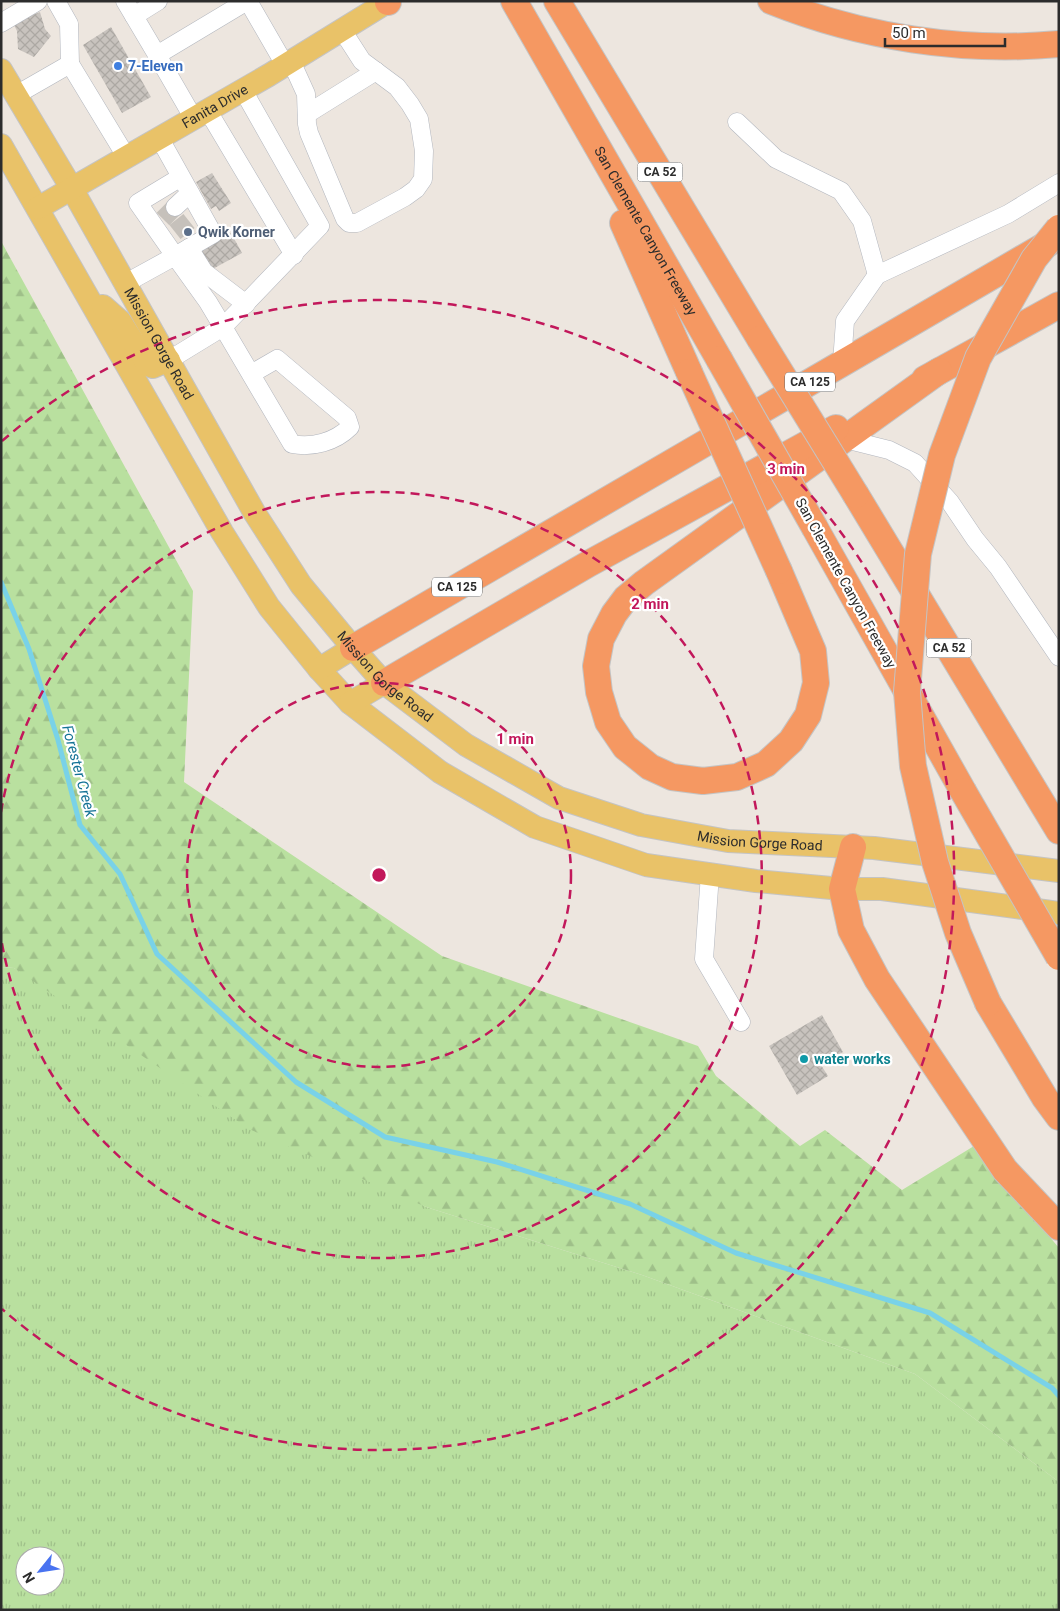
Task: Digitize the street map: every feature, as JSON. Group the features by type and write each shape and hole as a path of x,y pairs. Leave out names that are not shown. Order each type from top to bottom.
{"highway":[{"name":"San Clemente Canyon Freeway","path":"514,1 1059,957"},
{"path":"771,1 805,15 877,33 940,42 998,47 1059,44"},
{"name":"CA 52","path":"559,4 1059,831"},
{"path":"565,92 689,372 779,571 813,651 816,683 808,715 791,741 766,764 737,777 704,782 672,777 650,767 625,747 608,722 599,692 596,666 601,639 614,614 626,598 644,583 845,439 939,371"},
{"path":"1059,228 1034,258 978,358 942,455 918,554 907,692 913,766 935,862 958,932 988,1003 1045,1098 1059,1117"},
{"name":"CA 125","path":"353,648 1059,237"},
{"path":"384,683 590,563 1059,305"},
{"path":"853,847 842,889 851,930 877,979 1005,1170 1059,1228"}],"main road":[{"name":"Fanita Drive","path":"38,208 201,115 388,1"},
{"name":"Mission Gorge Road","path":"1,70 72,189 254,512 295,577 384,683 466,745 558,798 641,824 728,841 874,848 1059,871"},
{"path":"1,145 222,532 269,607 319,669 350,703 440,772 535,827 646,865 756,881 842,889 882,889 1059,913"},
{"path":"83,289 120,321 148,365 152,367 169,360"},
{"name":"CA 125","path":"319,669 353,648"},
{"path":"350,703 384,683"}],"lane":[{"path":"1,24 38,1"},
{"path":"56,1 69,24 70,64 127,158"},
{"path":"158,1 130,9 157,55 201,115 294,256"},
{"path":"157,55 248,1 306,94 309,133 345,219 349,223 357,224 405,197 416,188 423,179 424,151 419,119 410,104 398,87 362,61 342,30"},
{"path":"16,95 70,64"},
{"path":"307,114 376,71"},
{"path":"169,360 224,327 294,256 320,226 242,90"},
{"path":"737,122 776,159 841,191 862,221 877,274"},
{"path":"160,139 190,193 174,223 182,252 208,302 292,444 302,446 322,443 340,436 350,427 347,418 277,359 251,374"},
{"path":"126,284 213,234 174,223 138,203 181,177"},
{"path":"842,363 844,320 877,274 1008,214 1059,183"},
{"path":"182,252 204,272 246,304"},
{"path":"845,439 889,450 915,463 950,502 975,539 998,567 1059,657"},
{"path":"710,874 704,958 741,1022"}],"green space":[{"path":"1,241 193,591 184,782 442,956 698,1046 716,1076 800,1146 825,1130 902,1190 974,1146 1059,1248 1059,1482 915,1374 642,1275 426,1207 249,1129 14,968 1,967"},
{"path":"1,967 14,968 426,1207 642,1275 915,1374 1059,1482 1059,1610 1,1610"}],"building":[{"path":"40,12 45,29 51,36 34,57 18,49 17,31 13,23"},
{"path":"111,27 151,97 122,113 83,45"},
{"path":"212,173 231,203 219,211 216,206 211,209 196,182"},
{"path":"231,233 242,253 209,271 198,251"},
{"name":"water works","path":"822,1015 843,1052 821,1065 828,1076 797,1095 769,1046"}],"waterway":[{"name":"Forester Creek","path":"1,582 29,649 58,740 80,825 120,874 157,954 296,1082 385,1137 497,1162 630,1204 736,1253 930,1313 1052,1388 1059,1396"}],"tunnel":[{"path":"163,219 175,207"},
{"path":"175,232 189,221"}],"place":[{"name":"7-Eleven","path":"118,66"},
{"name":"Qwik Korner","path":"188,232"},
{"name":"water works","path":"804,1059"}]}
